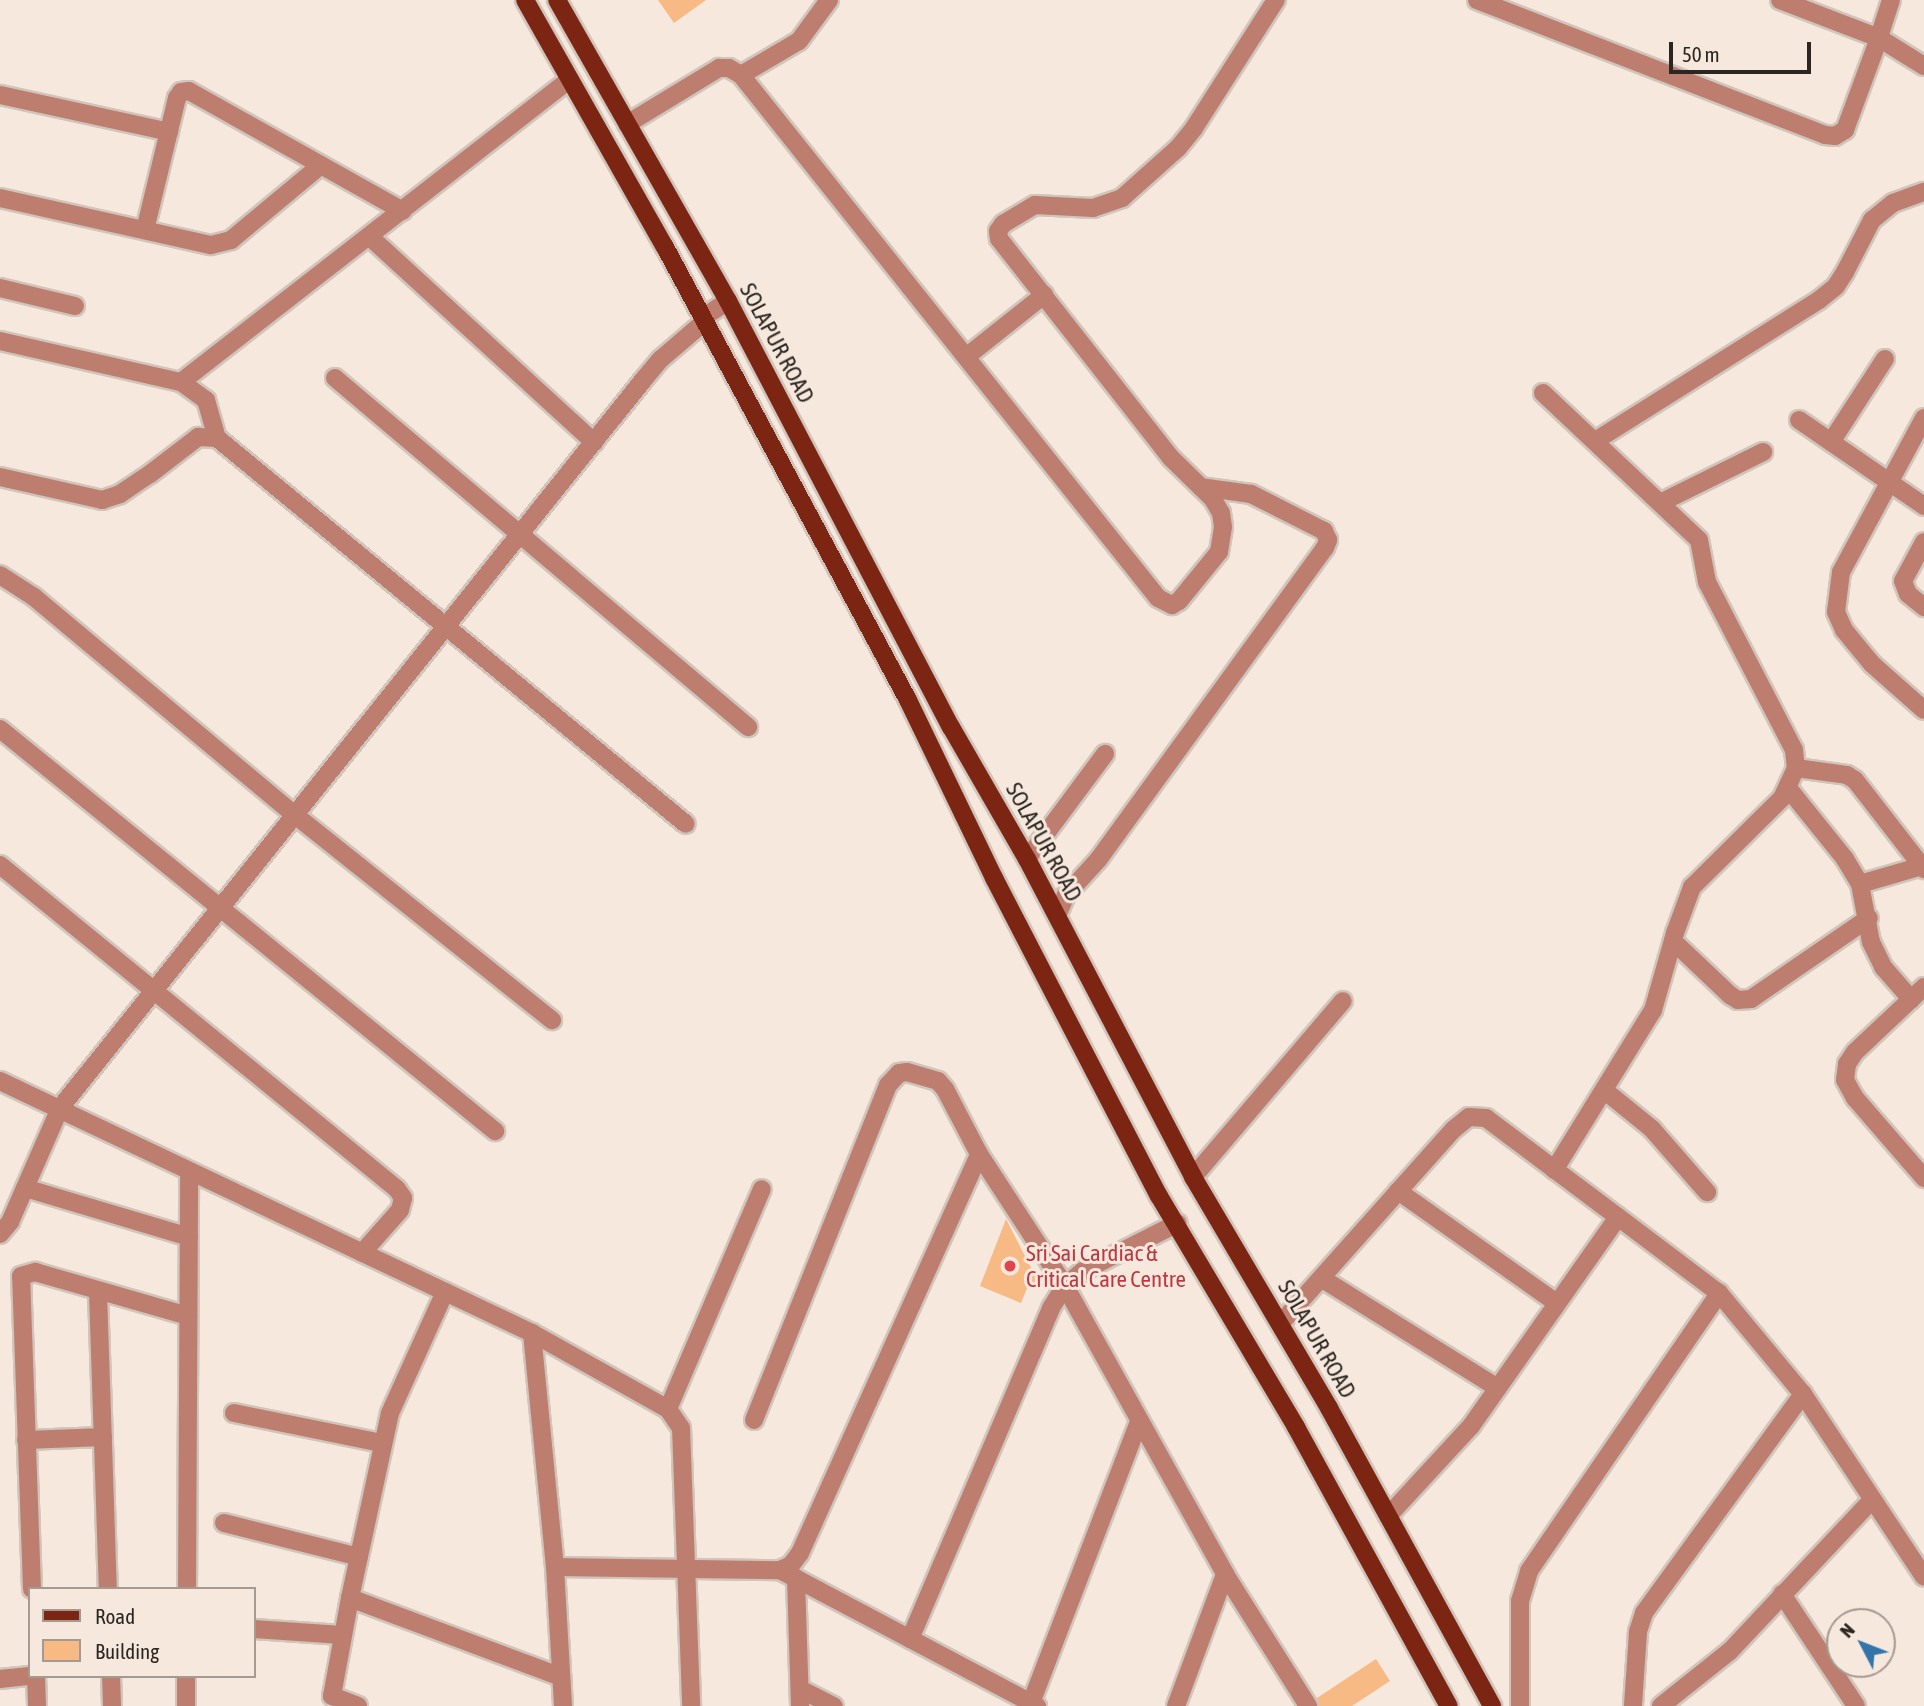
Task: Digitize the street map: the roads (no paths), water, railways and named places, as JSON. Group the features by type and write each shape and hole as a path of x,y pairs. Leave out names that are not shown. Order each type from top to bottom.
{"main road":[{"path":"525,0 704,322 908,700 1023,934 1159,1196 1178,1223 1296,1427 1449,1706"},
{"name":"SOLAPUR ROAD","path":"557,0 728,301 951,727 1027,859 1193,1178 1280,1324 1492,1706"}],"street":[{"path":"741,75 799,41 829,0"},
{"path":"627,124 719,68 729,68 741,75 1121,553 1163,603 1172,605 1179,601 1219,552 1222,540 1221,513 999,239 998,231 1003,224 1035,205 1093,208 1122,198 1178,148 1194,128 1276,0"},
{"path":"1477,0 1825,135 1835,136 1845,130 1891,0"},
{"path":"1786,1 1879,38 1924,66"},
{"path":"181,382 569,80"},
{"path":"145,230 177,98 181,92 189,90 403,211"},
{"path":"0,95 169,132"},
{"path":"0,198 212,245 222,244 321,165"},
{"path":"1595,441 1819,300 1836,286 1871,220 1893,203 1924,192"},
{"path":"370,237 594,442"},
{"path":"0,288 75,306"},
{"path":"966,357 1044,295"},
{"path":"0,1234 10,1222 60,1108 661,359 704,322 702,318 728,301"},
{"path":"0,341 181,382 206,400 217,438 448,625 686,824"},
{"path":"1831,442 1885,359"},
{"path":"335,378 748,727"},
{"path":"1543,393 1662,502 1699,540 1707,582 1794,750 1796,768 1782,798 1692,887 1653,1010 1554,1170"},
{"path":"1924,418 1842,572 1836,612 1844,630 1872,664 1924,710"},
{"path":"1799,420 1924,506"},
{"path":"0,477 102,500 120,494 198,437 217,438"},
{"path":"1662,502 1763,452"},
{"path":"1057,916 1066,895 1098,860 1325,548 1328,540 1324,531 1251,494 1191,478"},
{"path":"1924,542 1903,581 1908,594 1924,607"},
{"path":"0,575 34,597 295,815 552,1020"},
{"path":"0,729 495,1131"},
{"path":"1027,859 1105,754"},
{"path":"1796,768 1847,775 1855,780 1923,868 1860,884"},
{"path":"1788,788 1845,859 1860,884 1869,918 1871,942 1883,967 1917,993 1855,1052 1847,1064 1845,1080 1855,1098 1924,1178"},
{"path":"0,864 397,1189 403,1198 400,1210 362,1253"},
{"path":"1673,942 1730,995 1738,1000 1751,999 1869,918"},
{"path":"1193,1178 1343,1001"},
{"path":"754,1420 893,1078 907,1072 937,1081 945,1089 979,1154 1065,1286 1225,1574 1308,1706"},
{"path":"0,1081 532,1334 668,1409 681,1428 691,1706"},
{"path":"1604,1090 1652,1129 1707,1192"},
{"path":"1280,1324 1454,1129 1469,1117 1486,1118 1719,1293 1803,1394 1924,1577"},
{"path":"834,1706 800,1697 788,1574 800,1553 979,1154"},
{"path":"187,1587 189,1172"},
{"path":"25,1188 189,1237"},
{"path":"668,1409 762,1189"},
{"path":"1398,1191 1557,1303"},
{"path":"1388,1516 1446,1455 1498,1388 1618,1217"},
{"path":"909,1639 1051,1308 1065,1286 1083,1271 1178,1223"},
{"path":"32,1587 20,1276 35,1272 99,1293 188,1316"},
{"path":"1321,1278 1498,1388"},
{"path":"358,1706 331,1701 382,1443 396,1396 445,1292"},
{"path":"99,1293 108,1587"},
{"path":"1520,1706 1520,1601 1529,1571 1719,1293"},
{"path":"532,1334 555,1567 563,1706"},
{"path":"1635,1704 1638,1632 1644,1613 1803,1394"},
{"path":"234,1413 382,1443"},
{"path":"555,1567 788,1574 1025,1703 1139,1420"},
{"path":"26,1440 103,1437"},
{"path":"1661,1706 1730,1651 1872,1500"},
{"path":"225,1523 359,1557"},
{"path":"1176,1706 1225,1574"},
{"path":"1782,1594 1856,1706"},
{"path":"350,1598 561,1677"},
{"path":"256,1629 342,1635"},
{"path":"0,1679 28,1676"},
{"path":"36,1678 37,1706"},
{"path":"111,1678 112,1706"},
{"path":"186,1678 186,1706"}],"place":[{"name":"Sri Sai Cardiac & Critical Care Centre","path":"1010,1266"}]}
